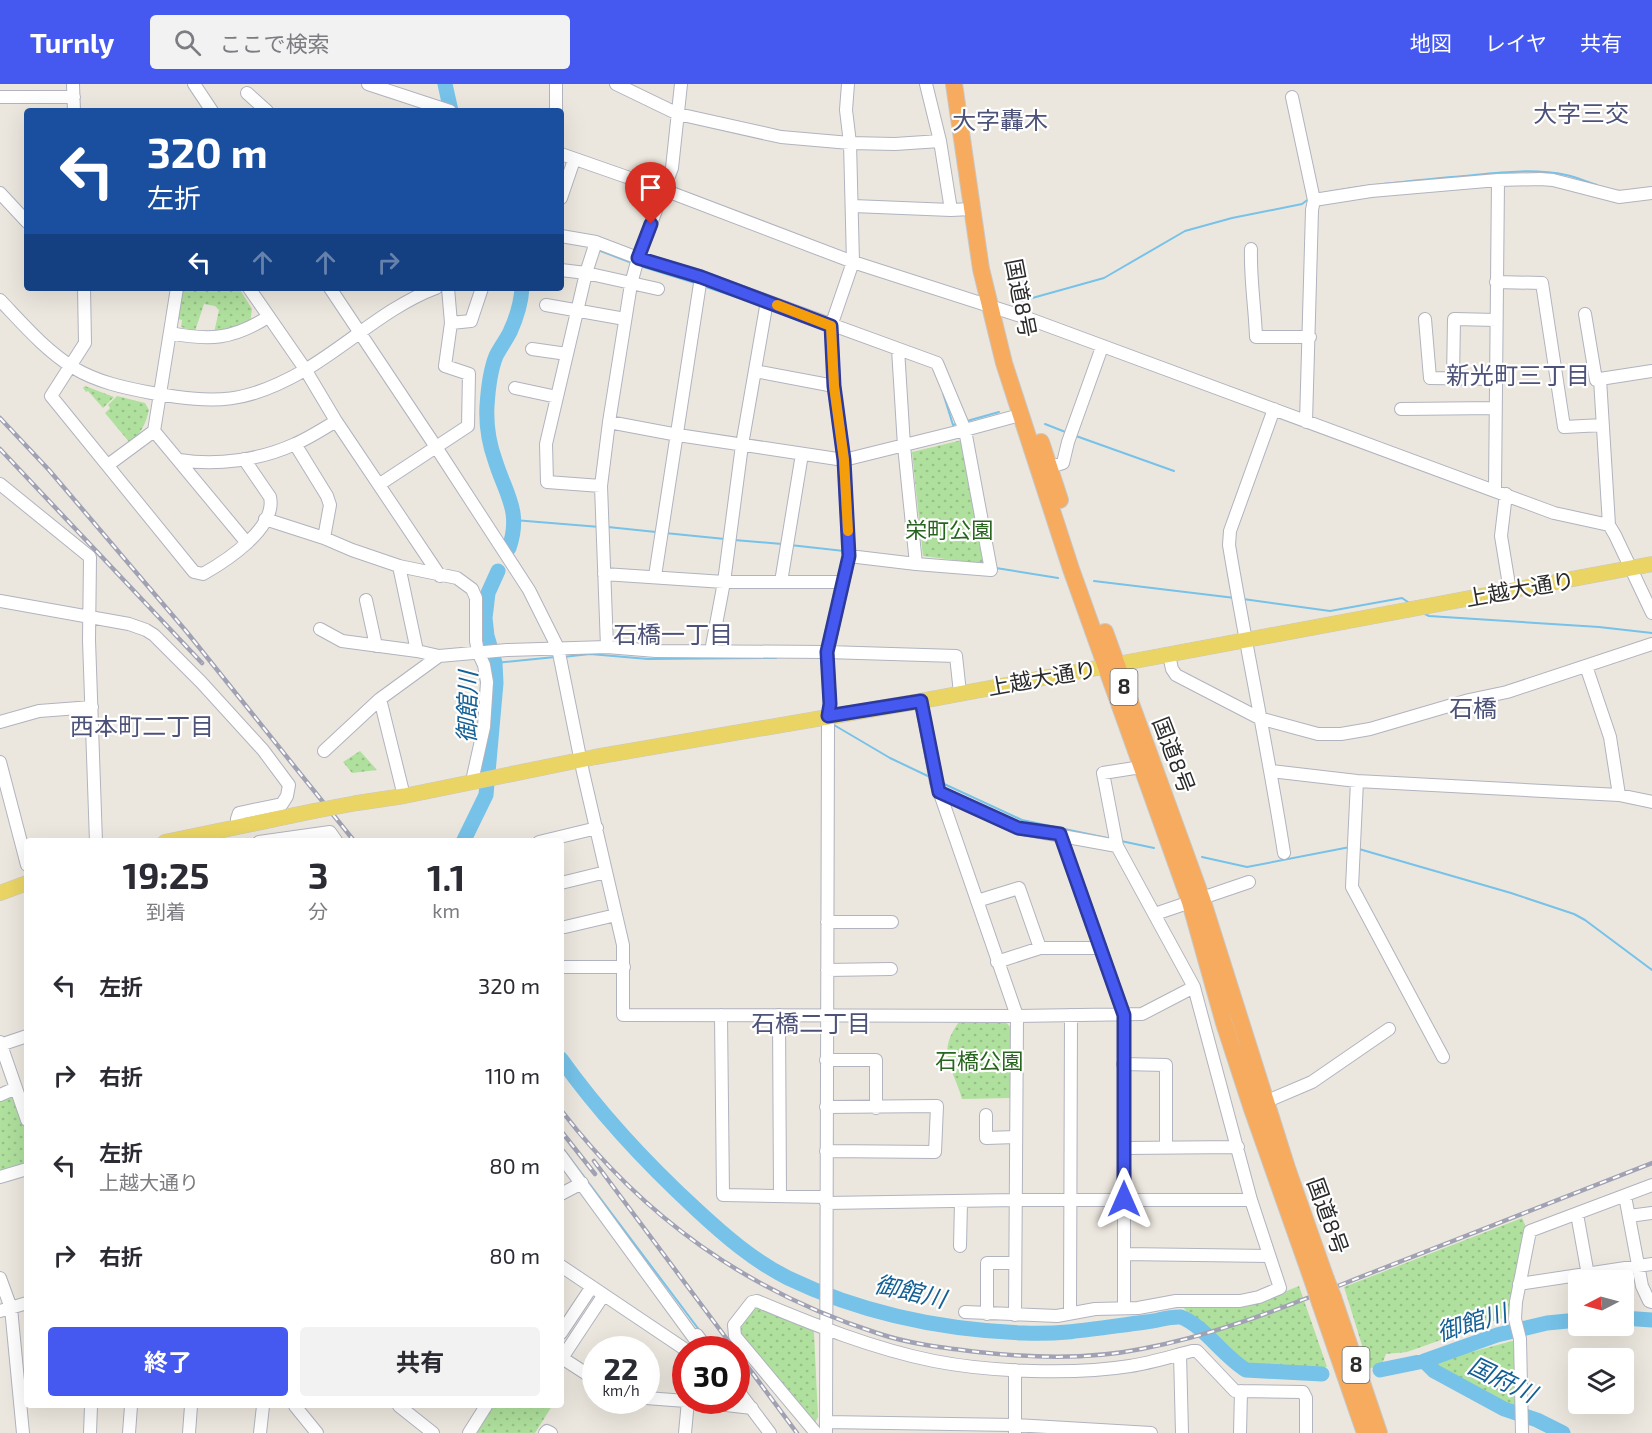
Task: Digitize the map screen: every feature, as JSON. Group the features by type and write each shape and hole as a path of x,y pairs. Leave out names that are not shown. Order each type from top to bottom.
{"highway":[{"name":"国道8号","path":"954,84 981,270 1050,467 1091,595 1141,767 1196,900 1224,1023 1251,1106 1320,1281"},
{"name":"国道8号","path":"966,84 980,209 995,309 995,331 1020,415 1196,900 1266,1102 1302,1213 1365,1433"},
{"name":"国道8号","path":"1326,1300 1379,1433"}],"main road":[{"name":"上越大通り","path":"475,781 581,760 921,701 1652,564"},
{"path":"183,838 475,781"},
{"path":"0,893 24,884"}],"street":[{"path":"4,84 1,97 73,90 74,108"},
{"path":"194,84 210,108"},
{"path":"368,84 419,106 437,108"},
{"path":"556,84 556,108"},
{"path":"616,84 678,114 781,137 850,143 895,144 940,141"},
{"path":"607,647 601,486 609,422 631,284 638,258 672,168 681,84"},
{"path":"849,84 846,110 850,143 854,262 831,326 834,386 844,460 849,556 827,652 830,704 828,716 826,1060 826,1427 1151,1433"},
{"path":"926,84 940,141 951,210"},
{"path":"247,93 264,108"},
{"path":"1292,97 1314,200 1306,422"},
{"path":"564,155 664,190 854,262 995,309 1274,409 1554,513 1609,525"},
{"path":"564,189 574,160"},
{"path":"1314,200 1371,190 1498,180 1553,180 1619,197 1652,193"},
{"path":"1498,180 1495,408 1501,536 1510,591"},
{"path":"0,193 24,219"},
{"path":"853,206 951,210 971,208"},
{"path":"564,237 596,242 638,258 701,277 937,363 965,430 991,570 849,556"},
{"path":"596,242 586,273 546,444 547,482 601,486"},
{"path":"1251,249 1257,337 1310,337"},
{"path":"564,270 658,289"},
{"path":"655,576 701,277"},
{"path":"1496,282 1542,283 1564,427 1603,425"},
{"path":"84,291 85,343 51,396 194,572 203,574 247,543 265,519 271,504 270,496 244,459"},
{"path":"108,465 154,431 162,394 177,291"},
{"path":"251,291 305,369 336,421 440,576"},
{"path":"332,291 529,590 558,648 623,945 623,1015 1124,1015 1142,1014 1194,987"},
{"path":"380,484 468,426 469,374 444,366 451,323 448,291"},
{"path":"451,323 471,321 481,291"},
{"path":"0,300 35,336 71,366 88,375 119,386 191,400 225,400 256,393 305,369 360,333 412,292"},
{"path":"711,651 724,582 742,445 767,301"},
{"path":"546,305 625,319"},
{"path":"1586,314 1596,380 1652,371"},
{"path":"170,333 212,338 241,332 268,316"},
{"path":"1425,319 1430,378 1496,379"},
{"path":"1453,378 1454,319 1496,320"},
{"path":"1050,467 1059,465 1065,459 1068,442 1102,347"},
{"path":"532,349 567,354"},
{"path":"898,349 904,446 916,564"},
{"path":"755,371 834,386"},
{"path":"1600,379 1609,525 1616,535 1652,613"},
{"path":"515,388 557,397"},
{"path":"1401,408 1495,408"},
{"path":"1274,409 1230,531 1229,545 1284,853"},
{"path":"609,422 678,435 844,460 1020,415"},
{"path":"179,460 213,463 244,459 295,444 336,421"},
{"path":"154,431 247,543"},
{"path":"295,444 327,496 330,505 324,538"},
{"path":"781,582 802,454"},
{"path":"0,484 90,557 96,838"},
{"path":"265,519 399,566 457,578 472,589 476,598 476,641 487,682 484,727 475,781"},
{"path":"399,566 417,651"},
{"path":"604,574 724,582 842,582"},
{"path":"366,600 376,646"},
{"path":"0,601 129,624 154,635 201,682 263,750 285,778 289,790 282,804 240,813 237,826"},
{"path":"320,629 342,641 439,656 507,650 607,647 629,650 956,656 960,693"},
{"path":"1169,654 1172,669 1176,675 1259,718 1318,734 1355,733 1469,700 1507,692 1652,644"},
{"path":"324,751 380,699 439,656"},
{"path":"1587,666 1611,737 1619,795"},
{"path":"380,699 404,796"},
{"path":"921,701 939,792 1017,1016 1015,1315"},
{"path":"0,722 39,711 92,707"},
{"path":"0,762 24,854"},
{"path":"965,1312 1049,1316 1176,1301 1240,1301 1259,1297 1280,1288 1251,1200 1194,987 1115,840 1103,773 1141,767"},
{"path":"1271,771 1357,781 1619,795 1652,802"},
{"path":"1357,781 1352,888 1443,1057"},
{"path":"939,792 1018,828 1115,840"},
{"path":"556,838 597,828"},
{"path":"287,838 330,832 334,838"},
{"path":"1060,834 1124,1015 1124,1308"},
{"path":"564,882 606,872"},
{"path":"1155,914 1249,882"},
{"path":"977,901 1019,888 1040,948"},
{"path":"564,926 616,915"},
{"path":"827,922 892,922"},
{"path":"998,962 1040,948 1100,948"},
{"path":"564,967 624,967"},
{"path":"827,970 891,969"},
{"path":"721,1015 723,1195 826,1200 961,1202 1124,1199 1251,1200"},
{"path":"779,1015 780,1196"},
{"path":"1070,1313 1071,1015"},
{"path":"1266,1102 1312,1083 1389,1029"},
{"path":"24,1037 0,1044 24,1111"},
{"path":"826,1060 876,1060 876,1108"},
{"path":"1123,1064 1166,1065 1166,1147"},
{"path":"0,1095 16,1088"},
{"path":"826,1107 937,1106 935,1152 826,1151"},
{"path":"986,1115 986,1138 1016,1137"},
{"path":"1124,1148 1238,1147"},
{"path":"564,1160 693,1336"},
{"path":"0,1177 24,1170"},
{"path":"564,1192 582,1183"},
{"path":"1522,1429 1520,1339 1515,1319 1519,1284 1530,1231 1652,1185"},
{"path":"1625,1196 1637,1266 1644,1293 1652,1302"},
{"path":"960,1246 961,1202"},
{"path":"1629,1216 1652,1213"},
{"path":"1577,1214 1587,1270"},
{"path":"1124,1254 1269,1256"},
{"path":"987,1314 987,1263 1016,1263"},
{"path":"1615,1270 1652,1264"},
{"path":"564,1268 672,1341"},
{"path":"0,1278 23,1433"},
{"path":"1519,1284 1568,1278"},
{"path":"564,1328 591,1288"},
{"path":"564,1355 603,1296"},
{"path":"816,1433 738,1339 734,1329 749,1304 757,1301 870,1344 933,1361 1015,1370 1088,1370 1131,1366 1192,1351 1197,1352 1235,1391 1303,1392 1306,1433"},
{"path":"5,1310 24,1304"},
{"path":"1180,1354 1182,1433"},
{"path":"564,1359 582,1371"},
{"path":"1015,1370 1015,1429"},
{"path":"1240,1433 1241,1391"},
{"path":"750,1406 770,1433"},
{"path":"90,1433 92,1408"},
{"path":"129,1433 131,1408"},
{"path":"189,1433 191,1408"},
{"path":"260,1433 262,1408"},
{"path":"297,1408 317,1433"},
{"path":"402,1408 433,1433"},
{"path":"469,1433 485,1408"},
{"path":"685,1433 687,1414"},
{"path":"545,1433 547,1431 551,1433"}],"green space":[{"path":"179,291 241,291 252,309 250,323 214,333 219,310 215,306 204,304 195,331 181,327 182,320 174,318"},
{"path":"85,386 114,397 103,408 88,391 86,392 83,388"},
{"path":"117,396 145,403 149,410 142,428 130,443 105,413 110,408 108,405"},
{"name":"栄町公園","path":"962,440 984,564 923,556 912,452"},
{"path":"360,751 377,770 352,773 343,762"},
{"name":"石橋公園","path":"1005,1021 1011,1028 1011,1098 962,1099 948,1061 948,1043 952,1033 959,1022"},
{"path":"15,1094 24,1121 24,1166 0,1172 0,1099"},
{"path":"1522,1218 1526,1227 1511,1299 1511,1315 1407,1352 1386,1354 1381,1367 1369,1368 1344,1287"},
{"path":"1299,1286 1327,1367 1275,1369 1248,1365 1222,1347 1182,1306 1249,1306"},
{"path":"753,1305 810,1328 814,1332 818,1417 815,1423 750,1346 750,1336 741,1336 738,1332 749,1308"},
{"path":"1516,1340 1518,1410 1441,1372 1435,1365 1437,1361"},
{"path":"492,1408 551,1408 535,1433 475,1433"}],"waterway":[{"name":"御館川","path":"445,84 450,108"},
{"path":"1329,192 1390,183 1524,171 1566,175 1597,185"},
{"path":"1018,302 1104,278 1185,231 1232,218 1302,204 1310,198"},
{"path":"598,250 632,263"},
{"path":"640,266 695,283"},
{"path":"703,286 763,306"},
{"name":"御館川","path":"509,548 513,535 513,513 491,447 487,406 494,362 514,322 521,291"},
{"path":"771,309 783,313"},
{"path":"943,393 953,425 959,423"},
{"path":"967,421 999,412"},
{"path":"1045,424 1068,433"},
{"path":"1076,436 1174,471"},
{"path":"514,520 600,527"},
{"path":"608,527 656,532"},
{"path":"665,533 725,539"},
{"path":"734,540 782,544"},
{"path":"790,545 844,551"},
{"path":"996,568 1058,578"},
{"name":"御館川","path":"465,838 486,795 496,683 495,663 487,636 485,618 488,593 498,571"},
{"path":"1094,581 1235,598"},
{"path":"1243,599 1330,611 1402,598 1408,602"},
{"path":"1425,614 1652,633"},
{"path":"563,657 590,654 648,659 776,658"},
{"path":"495,663 555,657"},
{"path":"834,725 890,758 932,778"},
{"path":"942,783 1022,820 1112,839"},
{"path":"1121,841 1154,848"},
{"path":"1202,857 1247,867 1350,847"},
{"path":"1359,849 1511,893 1574,914 1652,970"},
{"name":"御館川","path":"564,1063 625,1138 708,1220 763,1264 816,1290 844,1301 903,1318 994,1331 1070,1332 1181,1317 1198,1327 1246,1370 1322,1374"},
{"path":"564,1150 700,1331"},
{"name":"御館川","path":"1634,1319 1652,1320"},
{"name":"御館川","path":"1380,1370 1424,1361 1497,1335 1547,1323 1568,1321"},
{"name":"国府川","path":"1424,1361 1434,1371 1504,1409 1537,1420 1563,1433"}],"railway":[{"path":"0,418 49,470 186,631 352,838"},
{"path":"0,449 202,663"},
{"path":"564,1114 593,1149 663,1217 701,1246 784,1296 830,1316 902,1340 953,1349 1019,1356 1060,1357 1121,1353 1171,1343 1231,1326 1652,1163"},
{"path":"564,1135 595,1174"},
{"path":"594,1161 725,1336"},
{"path":"750,1370 797,1433"}],"slow traffic":[{"path":"777,305 831,326 834,386 844,460 848,531"}],"district":[{"name":"大字三交","path":"1581,114"},
{"name":"大字轟木","path":"1000,121"},
{"name":"新光町三丁目","path":"1518,376"},
{"name":"石橋一丁目","path":"673,635"},
{"name":"石橋","path":"1473,709"},
{"name":"西本町二丁目","path":"142,727"},
{"name":"石橋二丁目","path":"811,1024"}],"route":[{"path":"651,224 638,258 701,277 831,326 834,386 844,460 849,556 827,652 830,704 828,716 921,701 939,792 1018,828 1060,834 1124,1015 1124,1199"}]}
